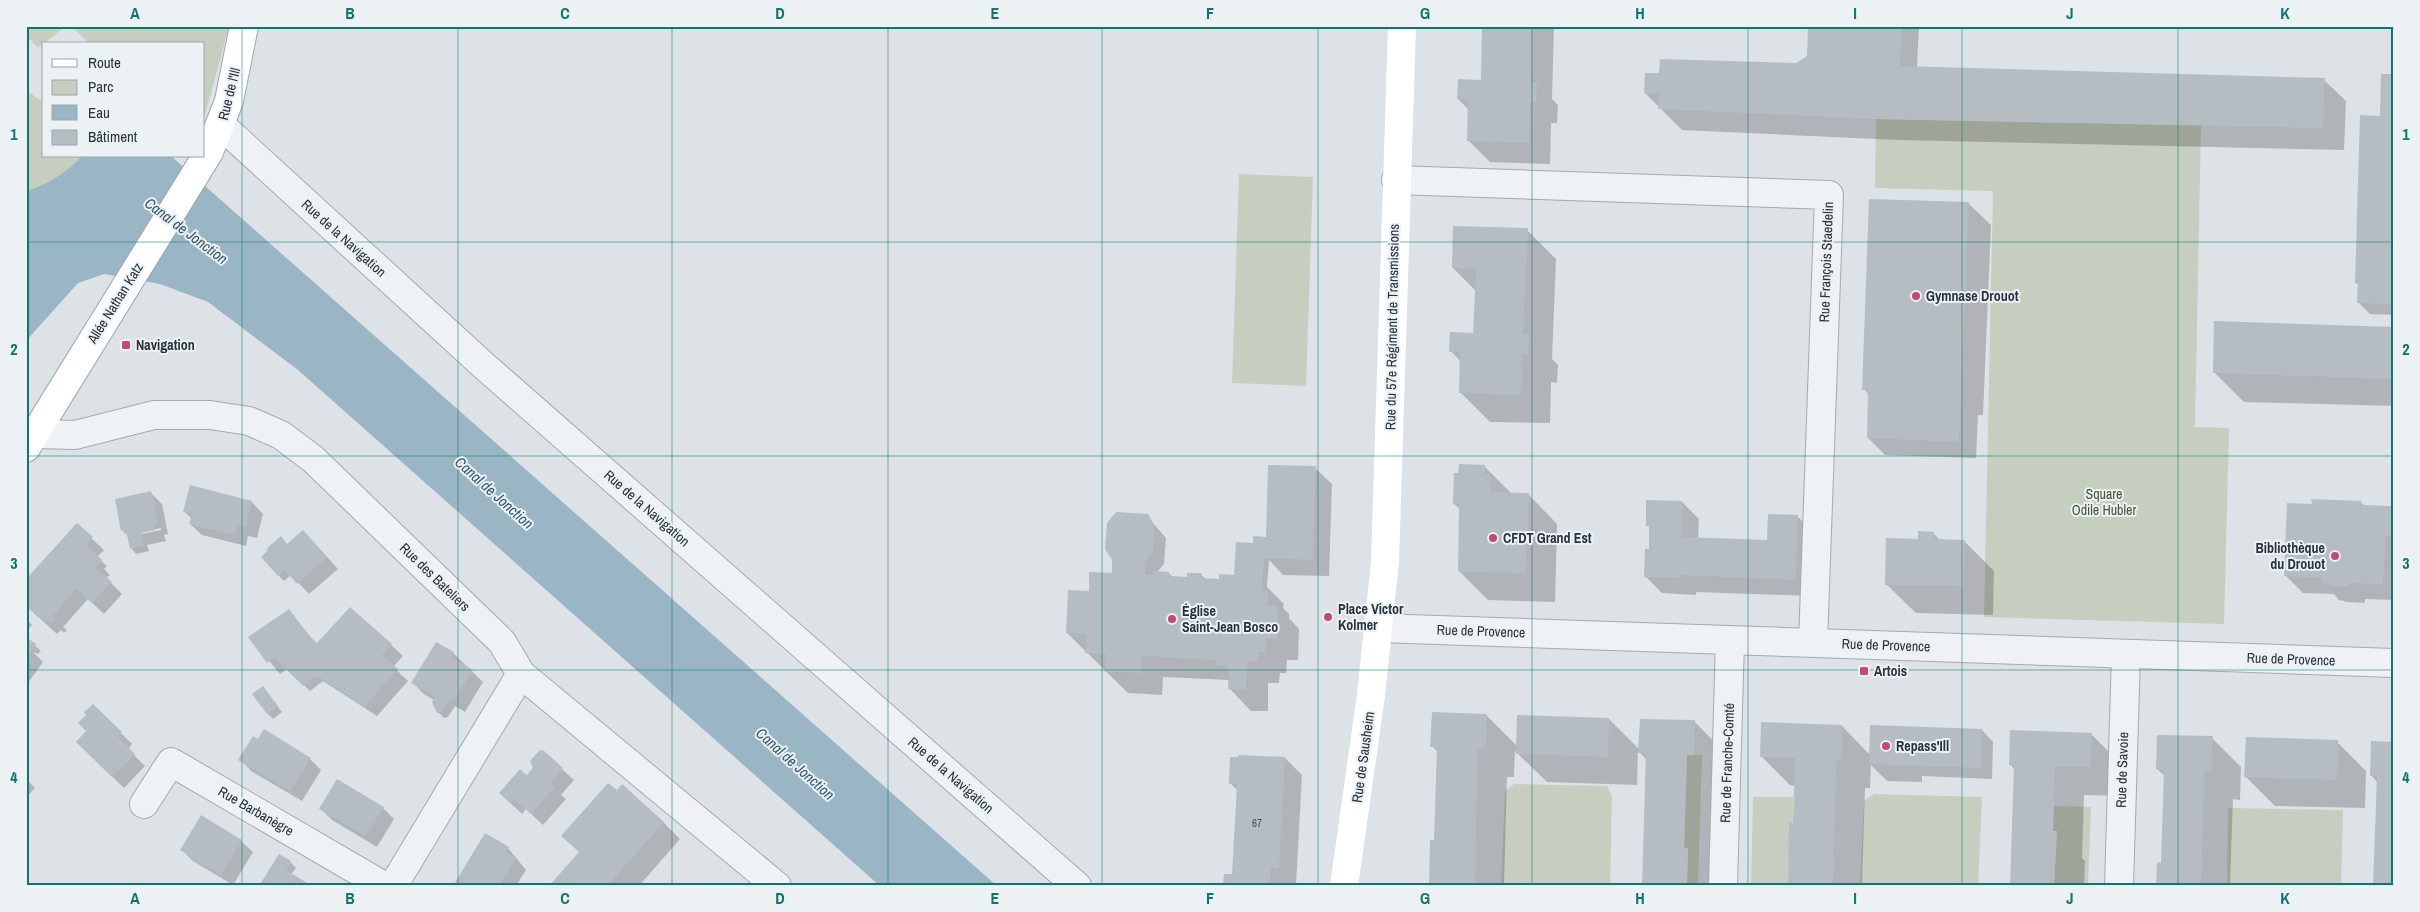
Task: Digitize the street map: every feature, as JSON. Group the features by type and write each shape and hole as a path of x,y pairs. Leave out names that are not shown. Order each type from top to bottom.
{"main road":[{"name":"Rue de l'Ill","path":"205,159 221,125 229,101 244,26"},
{"name":"Rue du 57e Régiment de Transmissions","path":"1378,628 1385,562 1402,26"},
{"name":"Allée Nathan Katz","path":"30,441 205,159"},
{"name":"Rue de Sausheim","path":"1344,886 1360,785 1378,628"}],"street":[{"name":"Rue de la Navigation","path":"221,125 482,364 1077,886"},
{"name":"Rue François Staedelin","path":"1396,180 1829,195 1813,643"},
{"name":"Rue des Bateliers","path":"30,441 75,435 154,415 210,415 249,421 282,436 313,459 502,642 521,674 777,886"},
{"name":"Rue de Provence","path":"1378,628 2394,663"},
{"name":"Rue de Franche-Comté","path":"1723,886 1730,640"},
{"name":"Rue de Savoie","path":"2119,886 2126,654"},
{"path":"393,886 521,674"},
{"name":"Rue Barbanègre","path":"144,804 171,762 384,886"}],"green space":[{"path":"26,26 66,26 46,42 42,42 42,45 38,48 26,35"},
{"path":"72,26 229,26 205,115 205,42 87,42"},
{"path":"26,90 42,102 42,158 80,158 56,177 26,191"},
{"name":"Square Odile Hubler","path":"1876,119 2201,125 2195,427 2229,428 2224,624 1984,617 1993,191 1875,188"},
{"path":"1239,174 1313,177 1306,386 1232,383"},
{"path":"1687,755 1702,755 1698,886 1687,886 1688,848 1684,848"},
{"path":"1514,784 1607,786 1612,796 1610,886 1501,886 1505,791"},
{"path":"1874,794 1982,797 1978,886 1860,886 1864,801"},
{"path":"1753,797 1793,797 1793,822 1790,822 1788,886 1751,886"},
{"path":"2054,806 2091,807 2088,886 2054,886 2057,831 2053,831"},
{"path":"2228,808 2343,810 2341,886 2227,886"}],"water":[{"name":"Canal de Jonction","path":"80,158 173,158 997,886 880,886 298,370 208,302 160,284 104,274 78,283 26,341 26,191 42,185 70,167"}],"building":[{"path":"1482,26 1532,26 1531,82 1537,82 1536,102 1530,102 1529,143 1467,141 1468,100 1457,99 1458,79 1481,80"},
{"path":"1808,26 1902,26 1900,66 2325,78 2323,128 1876,119 1658,109 1659,94 1644,93 1645,73 1659,73 1660,59 1798,63 1807,56"},
{"path":"2381,74 2394,74 2394,304 2357,303 2358,283 2355,283 2360,115 2380,116"},
{"name":"Gymnase Drouot","path":"1869,199 1969,202 1959,442 1867,438 1868,390 1862,390"},
{"path":"1453,226 1528,228 1523,334 1529,335 1528,354 1522,354 1521,395 1459,393 1460,352 1449,352 1450,332 1473,333 1476,269 1452,268"},
{"path":"2214,321 2394,327 2394,379 2213,373"},
{"name":"CFDT Grand Est","path":"1459,464 1485,465 1485,474 1490,474 1490,492 1529,493 1526,573 1458,572 1459,504 1453,504 1454,473 1458,473"},
{"name":"Église Saint-Jean Bosco","path":"1268,465 1316,466 1313,560 1264,558 1262,591 1268,591 1267,605 1278,606 1277,639 1266,638 1265,652 1258,652 1258,662 1247,661 1246,690 1228,689 1229,669 1227,669 1227,666 1217,665 1217,660 1142,656 1141,673 1105,672 1106,654 1085,653 1086,634 1066,633 1068,590 1089,591 1089,572 1112,573 1112,560 1105,549 1107,523 1116,512 1148,514 1155,526 1153,552 1145,561 1145,575 1153,575 1153,571 1169,572 1169,576 1187,577 1187,573 1202,573 1201,578 1219,579 1219,574 1234,575 1236,542 1253,543 1253,536 1266,537"},
{"path":"190,485 252,501 246,527 237,525 235,535 189,524 192,514 183,512"},
{"path":"151,491 158,523 153,524 155,530 141,533 144,546 130,549 126,530 121,531 115,499"},
{"name":"Bibliothèque du Drouot","path":"2311,499 2361,501 2361,505 2393,506 2392,536 2386,535 2383,584 2349,583 2349,586 2330,586 2330,584 2321,583 2321,578 2284,576 2287,503 2312,504"},
{"path":"1646,500 1682,501 1682,537 1767,540 1768,514 1798,515 1796,580 1680,575 1680,578 1644,577 1645,549 1649,549 1649,526 1646,526"},
{"path":"77,523 93,537 86,545 102,560 95,567 112,582 92,603 76,589 53,615 56,618 52,623 48,620 45,623 26,606 26,579"},
{"path":"303,530 327,557 297,584 285,570 278,576 261,557 268,550 266,549 281,536 287,544"},
{"path":"1918,531 1934,532 1933,539 1965,540 1964,586 1885,585 1886,538 1918,539"},
{"path":"350,607 392,644 382,655 398,669 365,706 317,676 303,686 275,658 267,663 248,637 289,609 308,635 317,643"},
{"path":"26,637 36,644 26,658"},
{"path":"436,642 454,652 451,657 473,670 453,701 450,699 443,711 437,713 432,702 435,697 411,683"},
{"path":"263,686 278,706 267,714 252,694"},
{"path":"93,704 122,732 117,736 135,754 112,777 76,742 86,731 78,723 86,715 84,712"},
{"path":"1432,712 1487,714 1486,748 1478,748 1475,886 1429,886 1430,840 1434,840 1437,747 1430,747"},
{"path":"1517,715 1609,718 1608,757 1516,754"},
{"path":"1640,719 1695,720 1694,755 1687,755 1684,848 1688,848 1687,886 1642,886 1646,753 1638,753"},
{"path":"1761,722 1842,725 1841,760 1836,760 1833,886 1788,886 1789,822 1793,823 1795,758 1760,757"},
{"path":"1870,725 1982,729 1981,768 1869,764"},
{"path":"264,729 311,758 290,791 238,760 253,736 258,739"},
{"path":"2010,730 2092,733 2090,767 2055,766 2053,831 2057,831 2054,886 2010,886 2014,765 2009,765"},
{"path":"2157,735 2213,736 2211,771 2204,771 2201,886 2156,886 2157,862 2161,863 2164,770 2156,769"},
{"path":"2246,737 2338,740 2337,780 2244,777"},
{"path":"2371,741 2394,742 2394,886 2373,886 2377,776 2370,776"},
{"path":"543,750 563,768 551,783 555,787 531,814 514,799 510,803 499,793 520,769 527,775 533,768 530,761 539,751"},
{"path":"1239,755 1285,757 1279,868 1271,868 1270,886 1223,886 1224,874 1232,874 1237,784 1229,784 1230,757 1238,757"},
{"path":"337,779 384,807 365,836 319,809"},
{"path":"608,783 617,790 622,784 664,822 607,886 549,886 579,852 561,836"},
{"path":"201,815 242,840 221,875 180,850"},
{"path":"485,833 509,847 506,852 516,858 501,882 507,886 453,886"},
{"path":"279,854 291,861 286,870 312,886 259,886"}],"place":[{"name":"Gymnase Drouot","path":"1916,296"},
{"name":"Navigation","path":"126,345"},
{"name":"CFDT Grand Est","path":"1493,538"},
{"name":"Bibliothèque du Drouot","path":"2335,556"},
{"name":"Place Victor Kolmer","path":"1328,617"},
{"name":"Église Saint-Jean Bosco","path":"1172,619"},
{"name":"Artois","path":"1864,671"},
{"name":"Repass'Ill","path":"1886,746"}]}
